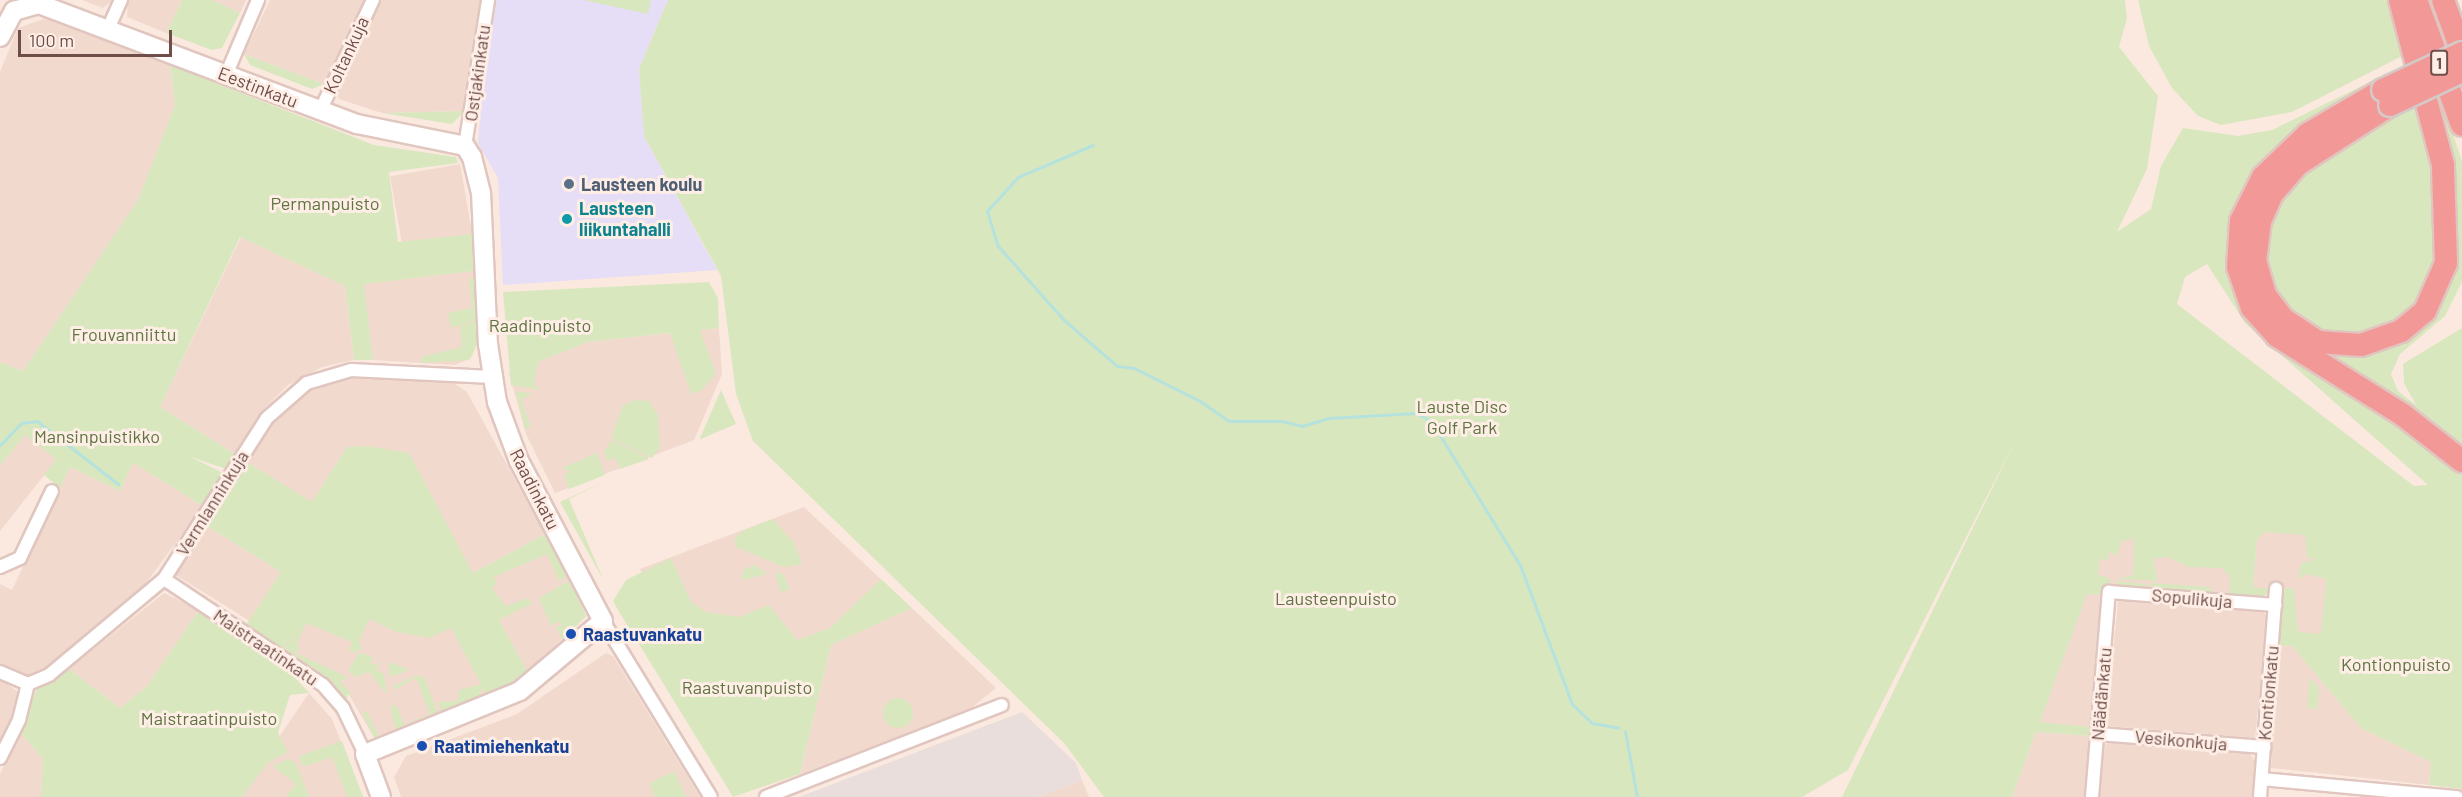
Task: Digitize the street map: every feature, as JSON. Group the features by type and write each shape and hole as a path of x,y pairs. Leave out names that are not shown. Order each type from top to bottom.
{"highway":[{"path":"2400,0 2443,165 2446,263 2425,311 2401,332 2361,345 2318,342 2283,319 2265,295 2255,260 2260,221 2272,194 2298,164 2386,97 2462,71"},
{"name":"1","path":"2416,0 2462,125"},
{"name":"1","path":"2443,0 2462,52"},
{"path":"2462,52 2386,97 2308,134 2263,177 2241,220 2238,267 2252,308 2277,336 2403,415 2462,461"}],"street":[{"path":"108,29 121,0"},
{"path":"226,75 258,0"},
{"name":"Koltankuja","path":"320,111 373,0"},
{"name":"Ostjakinkatu","path":"465,146 488,0"},
{"path":"0,37 21,4"},
{"name":"Eestinkatu","path":"21,4 55,9 320,111 389,134 465,146"},
{"name":"Raadinkatu","path":"465,146 481,192 492,376 511,442 603,621 711,797"},
{"name":"Vermlanninkuja","path":"28,684 64,666 164,579 267,418 307,383 351,370 492,376"},
{"path":"0,567 20,558 52,491"},
{"name":"Maistraatinkatu","path":"164,579 323,685 342,708 365,754 381,797"},
{"name":"Kontionkatu","path":"2260,797 2276,590"},
{"name":"Sopulikuja","path":"2109,592 2275,605"},
{"name":"Näädänkatu","path":"2092,797 2109,592"},
{"path":"365,754 520,691 603,621"},
{"path":"0,672 28,684 19,720 0,758"},
{"path":"766,797 1002,705"},
{"name":"Vesikonkuja","path":"2098,734 2264,747"},
{"path":"2262,779 2457,797"}],"shaded area":[{"path":"82,0 113,0 103,8"},
{"path":"128,0 182,0 166,33 127,17"},
{"path":"212,0 246,0 240,13"},
{"path":"270,0 365,0 324,84 244,54"},
{"path":"380,0 483,0 465,111 382,113 339,99 337,90"},
{"name":"Lausteen koulu","path":"497,0 668,0 639,69 644,136 717,270 503,285 498,178 478,143 485,59"},
{"path":"46,18 170,65 175,105 138,201 23,371 0,362 0,72 18,28"},
{"path":"460,164 472,234 402,246 390,176"},
{"path":"241,237 345,286 354,360 322,367 288,385 264,409 235,454 160,407"},
{"path":"474,271 477,343 471,358 455,365 373,360 363,284"},
{"path":"719,328 722,374 694,440 555,493 526,434 509,373 588,342"},
{"path":"379,375 451,381 467,392 545,534 473,573 347,447 312,503 247,462 273,420 310,387 337,377"},
{"path":"25,434 57,459 0,531 0,466"},
{"path":"133,463 203,506 138,594 36,678 24,678 0,663 0,584 12,590 70,467 120,491"},
{"path":"804,507 903,600 692,681 640,569"},
{"path":"2347,515 2336,636 2279,631 2283,590 2252,598 2258,524"},
{"path":"207,526 281,572 250,621 176,575"},
{"path":"2194,530 2242,587 2241,597 2090,584 2108,534"},
{"path":"550,542 586,616 527,672 478,581"},
{"path":"321,592 451,627 489,698 376,741 349,695 283,649"},
{"path":"164,593 199,610 147,686 120,708 69,669"},
{"path":"2087,593 2102,595 2091,727 2039,723"},
{"path":"2118,601 2263,612 2268,617 2255,738 2106,726"},
{"path":"912,608 996,688 970,709 800,774 831,645"},
{"path":"2278,645 2292,646 2361,728 2431,762 2429,785 2271,768"},
{"path":"606,653 613,656 700,797 401,797 394,777 406,756 517,714"},
{"path":"0,679 21,694 0,743"},
{"path":"309,693 332,719 363,797 238,797"},
{"path":"1022,712 1076,763 1082,780 1038,797 799,797"},
{"path":"20,732 43,759 41,797 0,797 0,774"},
{"path":"2036,732 2090,736 2085,797 2012,797"},
{"path":"2110,741 2250,754 2256,763 2253,797 2097,797 2102,748"},
{"path":"1082,780 1089,797 1038,797"}],"green space":[{"path":"182,0 212,0 240,13 222,48 212,50 166,33"},
{"path":"583,0 651,0 648,14"},
{"path":"668,0 2125,0 2127,18 2119,47 2158,96 2147,169 2117,232 2151,209 2161,166 2183,128 2238,136 2272,130 2378,78 2380,84 2229,256 2351,390 2462,471 2462,789 2429,785 2431,762 2361,728 2292,646 2278,645 2284,589 2294,588 2298,632 2321,634 2326,579 2307,574 2298,580 2301,563 2318,559 2307,558 2305,535 2265,532 2257,540 2253,587 2271,589 2263,598 2220,595 2229,592 2230,577 2222,568 2188,567 2168,557 2153,559 2158,581 2117,579 2133,575 2134,539 2121,541 2117,557 2109,551 2108,560 2100,559 2098,574 2110,579 2110,588 2102,595 2087,594 2040,722 2091,727 2090,736 2036,732 2012,797 1842,797 2017,437 1848,770 1802,797 1104,797 1064,743 753,441 736,394 721,276 644,136 639,69","holes":["2207,264 2245,323 2428,485 2414,486 2177,304 2185,277"]},
{"path":"2138,0 2392,0 2408,53 2292,112 2221,125 2198,116 2172,88 2149,46"},
{"path":"244,54 324,84 312,89 250,65"},
{"path":"170,65 374,145 456,157 458,163 389,172 398,242 472,234 474,271 364,284 373,360 354,360 345,286 240,237 160,407 235,454 226,469 191,457 225,474 203,506 133,463 120,491 70,467 60,488 44,475 56,459 25,435 0,466 0,362 23,371 138,200 175,105"},
{"path":"2438,89 2462,161 2462,282 2445,316 2400,354 2391,374 2398,391 2416,405 2404,383 2403,364 2462,328 2462,454 2384,393 2274,328 2248,288 2242,246 2251,207 2290,155 2385,95 2387,99 2317,141 2277,177 2258,210 2250,267 2264,305 2313,346 2346,354 2363,352 2420,323 2449,277 2454,245 2446,157 2432,92"},
{"path":"2421,97 2441,203 2432,286 2402,321 2370,336 2313,331 2274,298 2262,243 2292,177"},
{"path":"465,111 452,124 382,113"},
{"path":"475,277 476,320 451,328 448,313 472,308 469,279"},
{"name":"Raadinpuisto","path":"709,282 718,298 719,328 700,330 716,373 702,390 691,394 670,333 588,342 538,362 534,384 540,390 511,385 503,292"},
{"path":"477,321 477,345 469,360 421,363 421,357 462,347 460,326"},
{"path":"721,390 736,424 701,439 700,438"},
{"path":"516,391 534,394 521,399 531,427 525,429"},
{"path":"635,400 649,401 658,415 660,448 652,458 611,438 623,405"},
{"path":"612,440 649,459 620,469 616,458 607,461 604,451"},
{"path":"367,446 409,453 473,573 545,534 568,576 559,581 547,554 494,577 497,584 492,588 506,606 527,598 533,603 499,620 531,678 489,698 483,689 477,699 442,713 438,702 458,701 459,690 481,684 451,628 430,638 396,632 369,619 359,642 362,649 354,653 349,651 352,642 306,623 297,644 300,650 293,652 348,677 340,682 355,697 348,694 347,700 283,651 305,622 283,649 246,625 281,572 207,526 247,462 312,502 347,447"},
{"path":"597,453 605,475 569,489 564,475 570,471 562,468"},
{"path":"605,481 569,499 604,581 560,502"},
{"path":"773,519 794,543 802,564 784,567 736,547 734,540 742,531"},
{"name":"Raastuvanpuisto","path":"671,558 691,602 706,612 739,617 769,605 797,640 830,628 881,579 912,608 831,645 800,774 733,797 621,615 613,601 626,580"},
{"path":"755,565 767,574 742,580 743,570"},
{"path":"775,571 784,575 790,590 780,592"},
{"path":"570,580 586,616 546,658 562,639 555,626 562,626 559,621 551,626 539,598"},
{"path":"2117,581 2147,584 2146,591 2116,588"},
{"path":"2151,583 2210,587 2214,597 2148,591"},
{"name":"Maistraatinpuisto","path":"199,610 290,672 309,693 290,695 278,733 288,752 268,763 242,797 41,797 43,759 20,732 36,690 69,669 120,708 147,686"},
{"path":"360,652 374,658 370,664 380,663 376,670 384,674 387,695 369,672 355,677 348,670"},
{"path":"388,662 406,668 408,671 390,677"},
{"path":"417,675 425,678 439,717 376,741 363,714 367,711 379,737 396,730 390,705 397,706 404,725 430,714 416,678 394,690 393,686"},
{"path":"2309,678 2319,687 2317,709 2307,708"},
{"path":"898,698 909,702 913,713 909,724 898,728 887,724 883,713 887,702"},
{"path":"342,741 363,797 347,797 332,757 303,767 299,756"},
{"path":"288,759 296,763 309,797 286,797 296,784 273,766"},
{"path":"674,771 686,797 655,797 649,783"}],"waterway":[{"path":"1093,145 1018,177 987,211 998,246 1064,320 1117,366 1134,368 1200,401 1229,421 1282,421 1302,426 1329,418 1416,413 1431,421 1520,565 1572,704 1592,723 1619,728"},
{"path":"0,445 21,423 37,421 118,484"},
{"path":"1625,731 1637,797"}],"place":[{"name":"Lausteen koulu","path":"569,184"},
{"name":"Lausteen liikuntahalli","path":"567,219"},
{"name":"Raastuvankatu","path":"571,634"},
{"name":"Raatimiehenkatu","path":"422,746"}],"park label":[{"name":"Permanpuisto","path":"325,203"},
{"name":"Frouvanniittu","path":"124,334"},
{"name":"Lauste Disc Golf Park","path":"1462,417"},
{"name":"Mansinpuistikko","path":"97,436"},
{"name":"Lausteenpuisto","path":"1336,598"},
{"name":"Kontionpuisto","path":"2396,664"}]}
